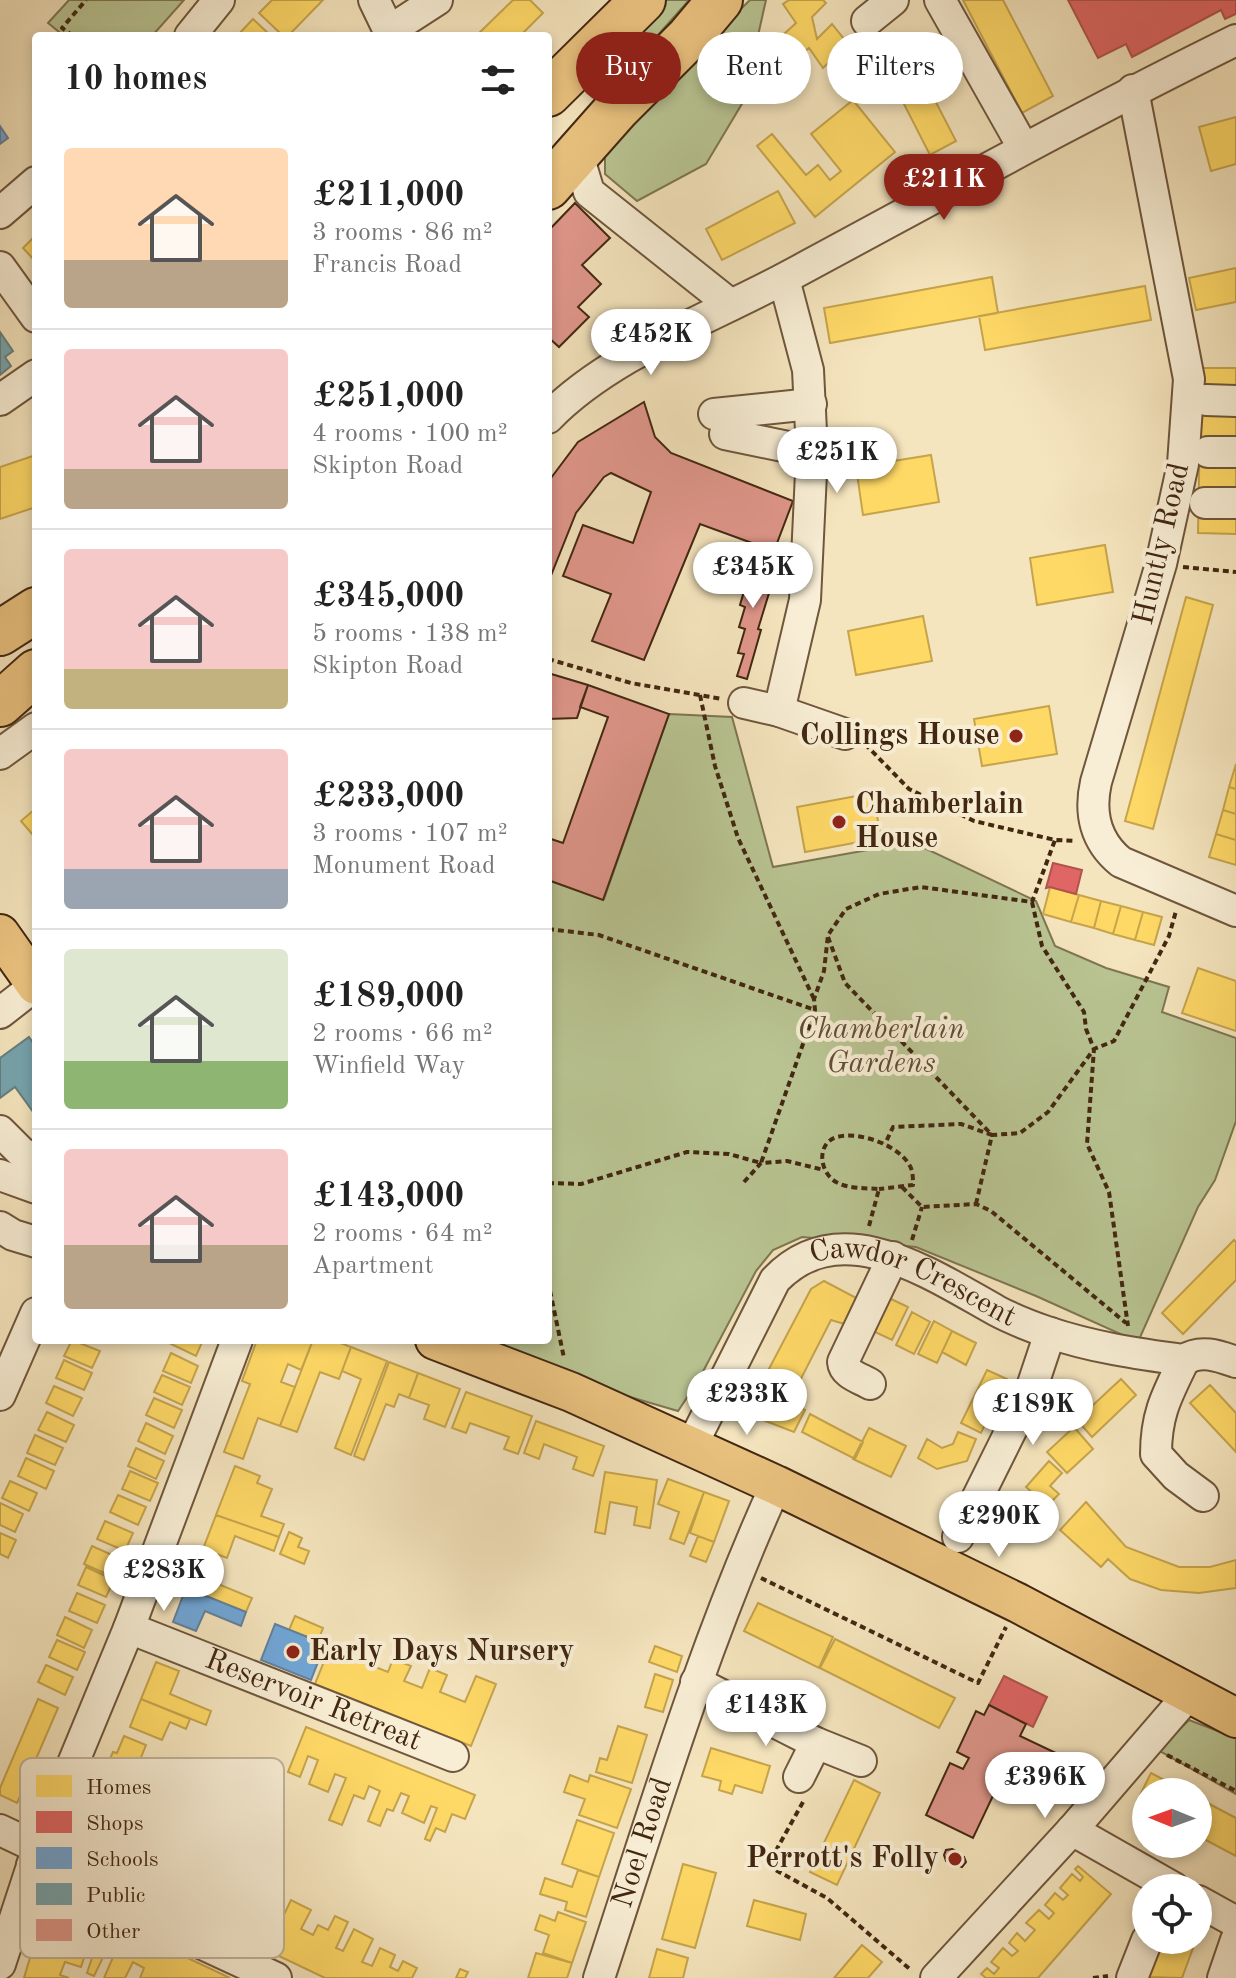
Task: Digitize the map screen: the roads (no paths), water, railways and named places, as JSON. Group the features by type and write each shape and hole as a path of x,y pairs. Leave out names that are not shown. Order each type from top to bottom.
{"highway":[{"path":"552,90 643,0"},
{"path":"552,183 720,0"},
{"path":"0,633 32,613"},
{"path":"0,672 32,651"},
{"path":"0,704 32,676"}],"main road":[{"path":"0,934 32,979"},
{"path":"445,1344 571,1392 692,1445 1018,1603 1236,1718"},
{"path":"1190,1693 1224,1688 1236,1681"}],"street":[{"path":"193,32 219,0"},
{"path":"374,0 392,32"},
{"path":"394,32 437,0"},
{"path":"867,21 893,0"},
{"path":"940,0 1023,147"},
{"path":"552,414 567,399 614,367 784,279 1023,147 1236,40"},
{"name":"Huntly Road","path":"1133,90 1189,379 1183,464 1161,564 1096,782 1092,801 1093,818 1102,841 1121,862 1236,911"},
{"path":"578,155 589,192 731,305"},
{"path":"0,213 32,185"},
{"path":"0,267 32,311"},
{"path":"779,711 805,600 812,452 808,370 784,279"},
{"path":"0,400 32,378"},
{"path":"811,404 719,424 812,452"},
{"path":"1205,503 1236,503"},
{"path":"744,703 779,711 845,734"},
{"path":"0,754 32,731"},
{"path":"0,1013 32,988"},
{"path":"0,1131 22,1153 32,1158"},
{"path":"0,1175 32,1187"},
{"path":"0,1227 32,1241"},
{"name":"Cawdor Crescent","path":"692,1445 775,1280 795,1263 839,1250 899,1259 1000,1313 1050,1333 1127,1338 1184,1360 1209,1353 1236,1362"},
{"path":"870,1384 845,1369 843,1362 899,1259"},
{"path":"0,1395 32,1322"},
{"path":"958,1537 1031,1390 1050,1333"},
{"path":"75,1758 129,1628 236,1344"},
{"path":"1184,1360 1164,1400 1156,1426 1156,1454 1176,1476 1203,1496"},
{"name":"Noel Road","path":"599,1978 696,1682 739,1567 776,1485"},
{"name":"Reservoir Retreat","path":"129,1628 453,1756"},
{"path":"696,1682 816,1743 861,1761"},
{"path":"936,1978 1072,1830 1190,1693"},
{"path":"799,1777 816,1743"},
{"path":"0,1830 20,1845"},
{"path":"1072,1830 1148,1874"},
{"path":"0,1964 20,1902"},
{"path":"1212,1909 1236,1922"},
{"path":"1223,1978 1236,1940"},
{"path":"1113,1977 1134,1954"},
{"path":"236,1958 276,1978"}],"place":[{"name":"Collings House","path":"1016,736"},
{"name":"Chamberlain House","path":"839,822"},
{"name":"Early Days Nursery","path":"293,1652"},
{"name":"Perrott's Folly","path":"955,1859"}],"park label":[{"name":"Chamberlain Gardens","path":"881,1047"}]}
